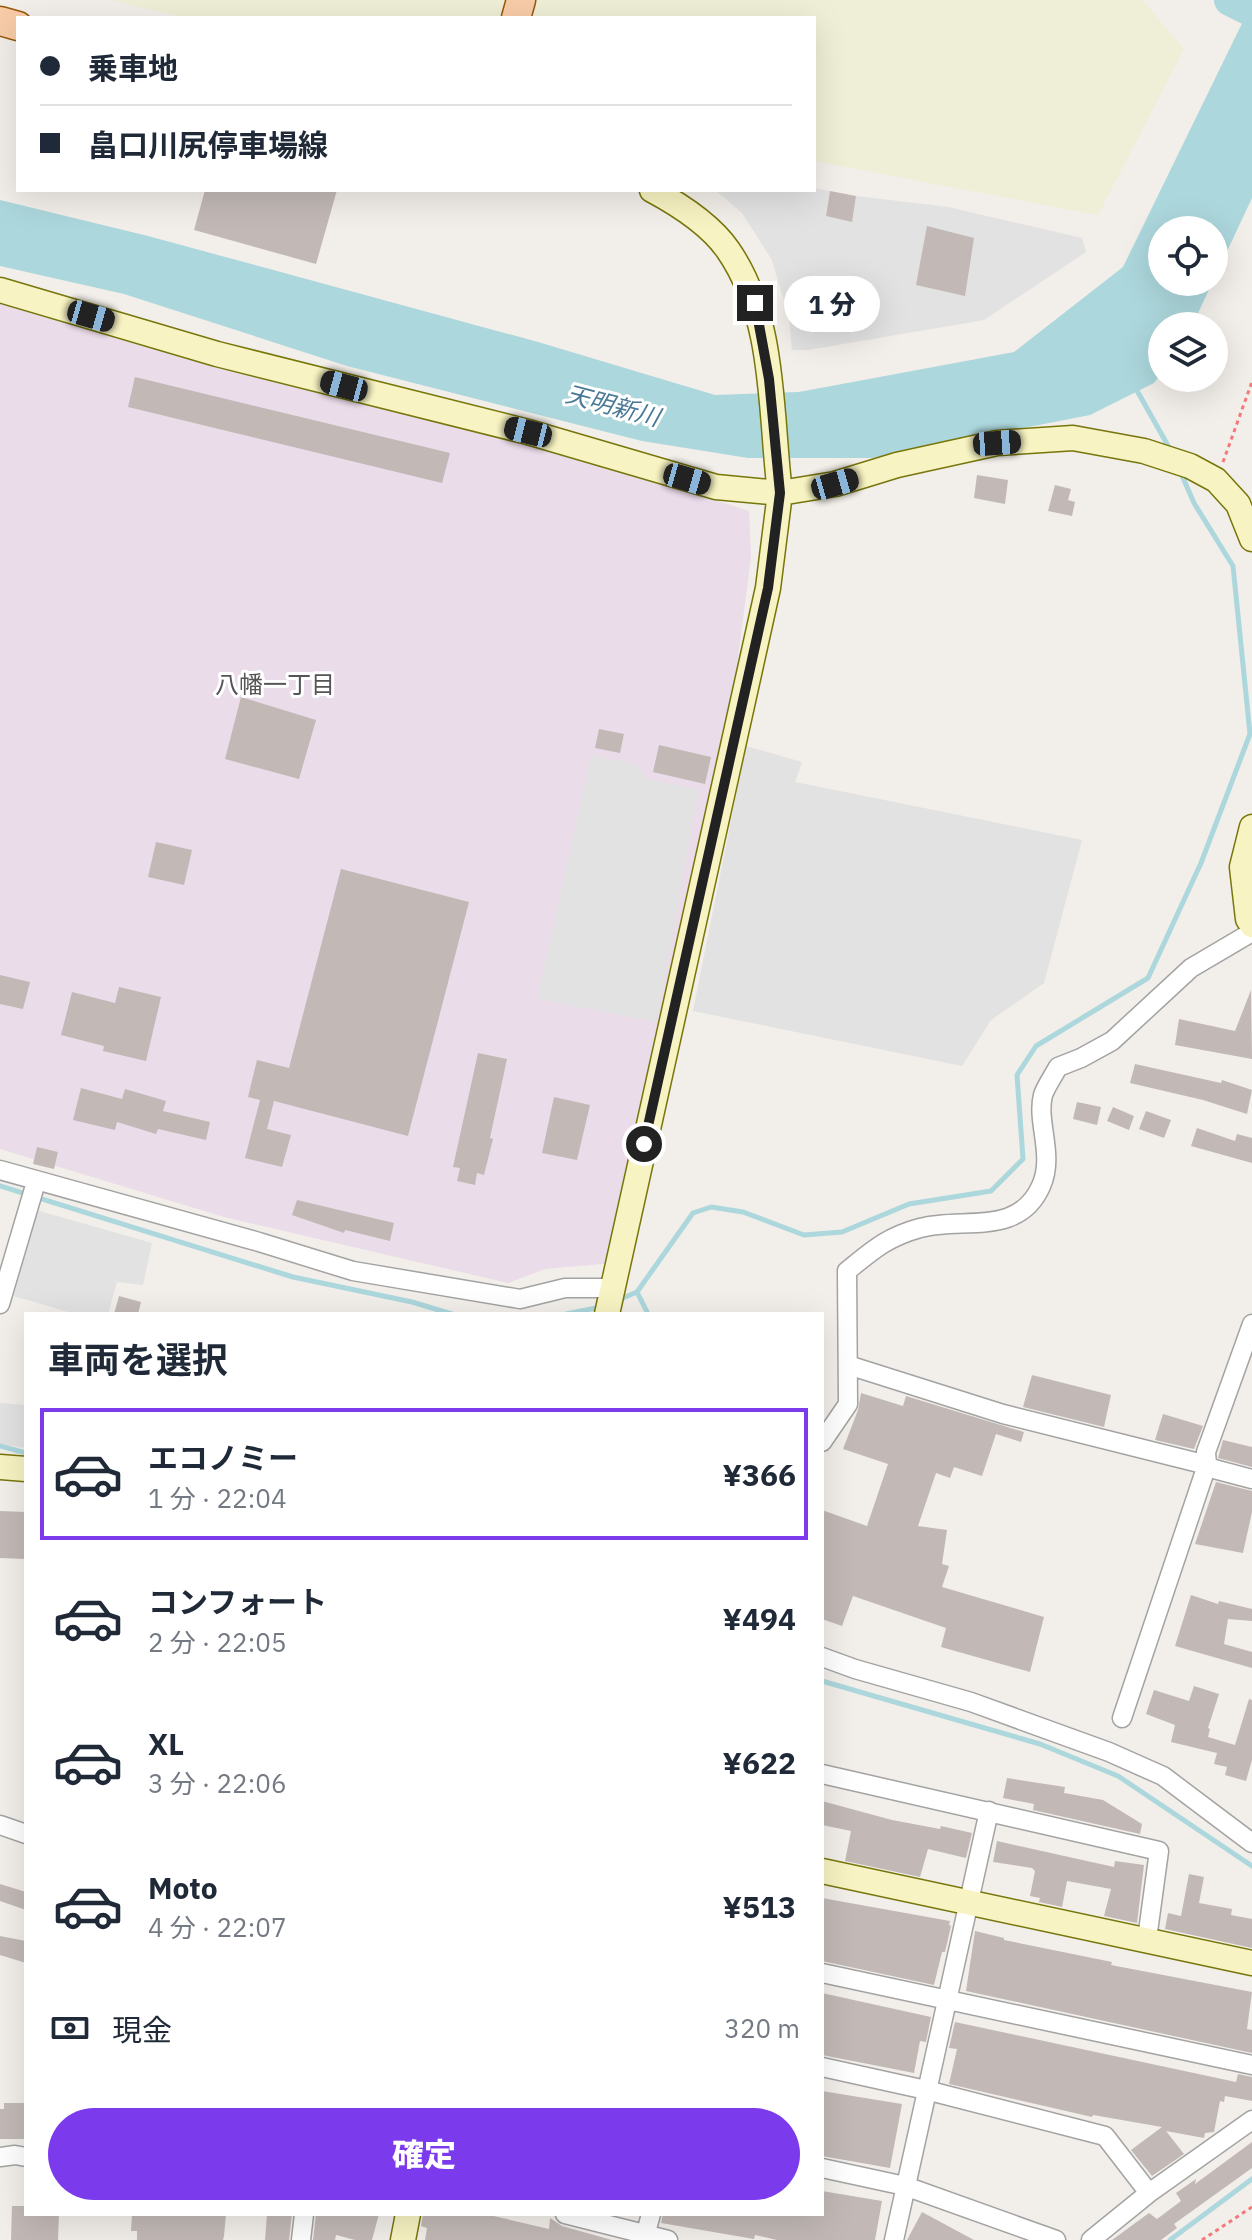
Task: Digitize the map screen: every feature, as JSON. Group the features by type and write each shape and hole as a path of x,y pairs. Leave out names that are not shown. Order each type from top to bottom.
{"street":[{"path":"607,1312 768,588 778,481 769,379 755,303 728,250 700,220 655,192"},
{"path":"0,290 217,354 528,432 716,487 778,481 835,484 897,465 997,443 1073,438 1144,451 1190,466 1216,480 1238,504 1252,539"},
{"path":"1252,827 1242,867 1248,919 1252,925"},
{"path":"824,1439 848,1404 847,1271 887,1239 924,1227 997,1222 1028,1208 1042,1185 1047,1157 1043,1095 1058,1067 1112,1041 1191,968 1252,932"},
{"path":"0,1170 353,1271 520,1299 565,1288 612,1288"},
{"path":"0,1304 36,1182"},
{"path":"1122,1718 1207,1465 1206,1452 1252,1324"},
{"path":"848,1365 1003,1414 1252,1479"},
{"path":"0,1467 24,1469"},
{"path":"824,1658 971,1702 1122,1758 1163,1776 1252,1843"},
{"path":"824,1774 1159,1851 1147,1939"},
{"path":"894,2240 989,1811"},
{"path":"0,1825 24,1833"},
{"path":"824,1871 1252,1963"},
{"path":"824,1973 1252,2065"},
{"path":"824,2067 1105,2136 1149,2193"},
{"path":"1091,2240 1149,2193 1252,2120"},
{"path":"0,2157 24,2157"},
{"path":"824,2168 905,2186 1056,2240"},
{"path":"301,2240 304,2216"},
{"path":"403,2240 408,2216"},
{"path":"572,2216 644,2238 668,2240"},
{"path":"644,2238 650,2216"}],"path":[{"path":"1216,480 1252,382"},
{"path":"1202,2240 1252,2207"}],"shaded area":[{"path":"816,188 830,191 826,216 851,221 856,196 948,207 1082,238 1086,252 984,320 808,350 792,350 789,318 772,260 742,213 717,192 816,192"},
{"path":"0,299 514,435 749,511 751,557 726,750 613,1263 545,1269 508,1283 224,1217 0,1149"},
{"path":"746,746 802,762 795,782 1082,840 1044,983 991,1020 962,1066 693,1011"},
{"path":"591,755 636,764 645,778 699,790 657,1022 537,999"},
{"path":"36,1210 152,1243 143,1285 117,1282 109,1312 68,1312 14,1296"},
{"path":"0,1403 24,1405 24,1448 0,1444"}],"green space":[{"path":"111,0 1142,0 1184,49 1098,215 816,161 816,16 179,16"}],"water":[{"name":"天明新川","path":"1252,3 1252,198 1228,249 1228,216 1148,216 1148,296 1206,296 1199,312 1148,312 1148,386 1090,415 872,458 748,458 642,441 347,366 124,294 0,266 0,200 148,236 538,342 715,395 799,392 1014,352 1123,267"}],"building":[{"path":"830,191 856,196 852,222 826,216"},
{"path":"204,192 336,192 316,264 194,230"},
{"path":"927,226 974,238 965,296 916,285"},
{"path":"135,377 450,453 442,483 128,407"},
{"path":"977,475 1008,480 1005,504 974,498"},
{"path":"1055,485 1071,489 1068,500 1075,502 1072,516 1048,511"},
{"path":"241,697 316,720 299,779 225,759"},
{"path":"599,729 624,734 620,753 595,748"},
{"path":"659,745 711,757 705,784 653,772"},
{"path":"156,842 192,850 184,885 148,877"},
{"path":"341,869 469,902 408,1136 274,1101 267,1129 291,1135 282,1167 245,1158 260,1100 248,1097 257,1060 289,1068"},
{"path":"0,975 30,982 23,1009 0,1004"},
{"path":"119,987 161,997 146,1061 103,1051 104,1046 61,1035 72,992 115,1003"},
{"path":"1251,990 1252,1059 1175,1045 1179,1019 1235,1031"},
{"path":"478,1053 507,1059 484,1175 477,1173 475,1185 457,1181 460,1168 453,1167"},
{"path":"1135,1064 1221,1083 1222,1080 1252,1090 1247,1114 1130,1083"},
{"path":"81,1088 122,1099 125,1089 166,1101 163,1111 210,1122 206,1140 158,1129 156,1134 117,1122 115,1130 73,1120"},
{"path":"554,1097 590,1105 577,1160 542,1153"},
{"path":"1077,1102 1101,1107 1097,1125 1073,1119"},
{"path":"1113,1107 1134,1116 1129,1130 1107,1121"},
{"path":"1146,1111 1171,1120 1164,1138 1139,1129"},
{"path":"1197,1128 1235,1141 1237,1134 1252,1138 1252,1163 1191,1146"},
{"path":"37,1147 58,1152 54,1169 33,1164"},
{"path":"297,1200 394,1223 390,1241 345,1230 344,1233 292,1215"},
{"path":"119,1296 141,1302 138,1312 115,1312"},
{"path":"1032,1375 1111,1395 1104,1427 1023,1407"},
{"path":"861,1393 903,1406 906,1396 1024,1432 1021,1442 996,1434 982,1476 954,1467 950,1478 936,1473 918,1526 947,1530 942,1564 949,1566 942,1587 1044,1617 1030,1672 941,1647 946,1628 853,1596 842,1626 824,1620 824,1511 867,1526 888,1464 843,1449"},
{"path":"1163,1414 1203,1426 1194,1449 1155,1440"},
{"path":"1223,1440 1252,1447 1252,1467 1218,1458"},
{"path":"1216,1482 1252,1491 1252,1512 1243,1553 1195,1544"},
{"path":"0,1511 24,1512 24,1559 0,1558"},
{"path":"1191,1595 1218,1604 1219,1601 1252,1609 1252,1621 1228,1619 1224,1644 1252,1652 1252,1668 1175,1646"},
{"path":"1194,1686 1219,1694 1208,1737 1235,1745 1249,1699 1252,1700 1252,1760 1246,1781 1225,1775 1227,1767 1214,1764 1217,1753 1171,1742 1175,1725 1146,1714 1154,1690 1189,1701"},
{"path":"1007,1778 1065,1787 1064,1793 1103,1800 1142,1824 1140,1834 1033,1810 1034,1804 1003,1798"},
{"path":"824,1802 892,1820 972,1833 966,1858 928,1849 920,1877 845,1861 851,1831 824,1825"},
{"path":"997,1841 1114,1867 1115,1861 1144,1865 1137,1923 1104,1916 1111,1889 1067,1881 1062,1907 1039,1902 1040,1898 1030,1896 1035,1871 1032,1868 993,1862"},
{"path":"1189,1874 1204,1877 1199,1903 1232,1909 1231,1915 1252,1919 1252,1948 1165,1929 1168,1913 1181,1916"},
{"path":"0,1884 24,1891 24,1909 0,1901"},
{"path":"824,1898 950,1921 945,1952 942,1952 934,1985 824,1961"},
{"path":"975,1931 1112,1962 1111,1965 1252,1992 1247,2029 1252,2030 1252,2053 966,1991"},
{"path":"0,1936 24,1941 24,1962 0,1955"},
{"path":"824,1993 931,2017 926,2042 920,2041 914,2073 824,2055"},
{"path":"955,2022 1236,2082 1238,2074 1252,2077 1252,2101 1225,2096 1224,2102 1220,2101 1214,2132 1205,2133 1204,2138 1166,2131 1184,2154 1152,2176 1131,2150 1162,2127 1092,2117 949,2084 957,2049 949,2048"},
{"path":"824,2091 902,2104 890,2168 824,2156"},
{"path":"4,2103 24,2103 24,2139 0,2139 0,2109 4,2109"},
{"path":"1252,2142 1252,2168 1174,2224 1177,2228 1161,2240 1112,2240 1149,2213 1157,2219 1181,2201 1176,2193 1196,2179 1195,2184"},
{"path":"824,2191 882,2201 875,2240 777,2240 755,2235 754,2239 661,2223 663,2216 824,2216"},
{"path":"12,2206 24,2206 24,2216 59,2216 58,2240 11,2240"},
{"path":"922,2212 974,2240 907,2240"},
{"path":"132,2216 226,2216 223,2240 137,2240 137,2231 131,2231"},
{"path":"267,2216 292,2216 289,2240 265,2240"},
{"path":"316,2216 378,2216 372,2240 336,2235 335,2240 313,2240"},
{"path":"423,2216 494,2216 549,2229 550,2218 562,2226 612,2240 425,2240 427,2228 421,2226"}],"waterway":[{"path":"1230,0 1252,11"},
{"path":"1135,387 1171,451"},
{"path":"618,1300 637,1292 693,1213 711,1207 743,1212 804,1235 842,1232 909,1204 991,1191 1023,1159 1017,1075 1036,1046 1148,978 1201,863 1250,734 1233,566 1194,503 1180,471"},
{"path":"0,1186 293,1277 445,1312"},
{"path":"637,1292 647,1312"},
{"path":"576,1312 601,1307"},
{"path":"0,1446 24,1452"},
{"path":"824,1682 1040,1744 1118,1776 1252,1866"},
{"path":"1170,2240 1252,2179"}],"district":[{"name":"八幡一丁目","path":"275,684"}],"route":[{"path":"644,1144 768,588 780,493 769,379 755,303"}]}
